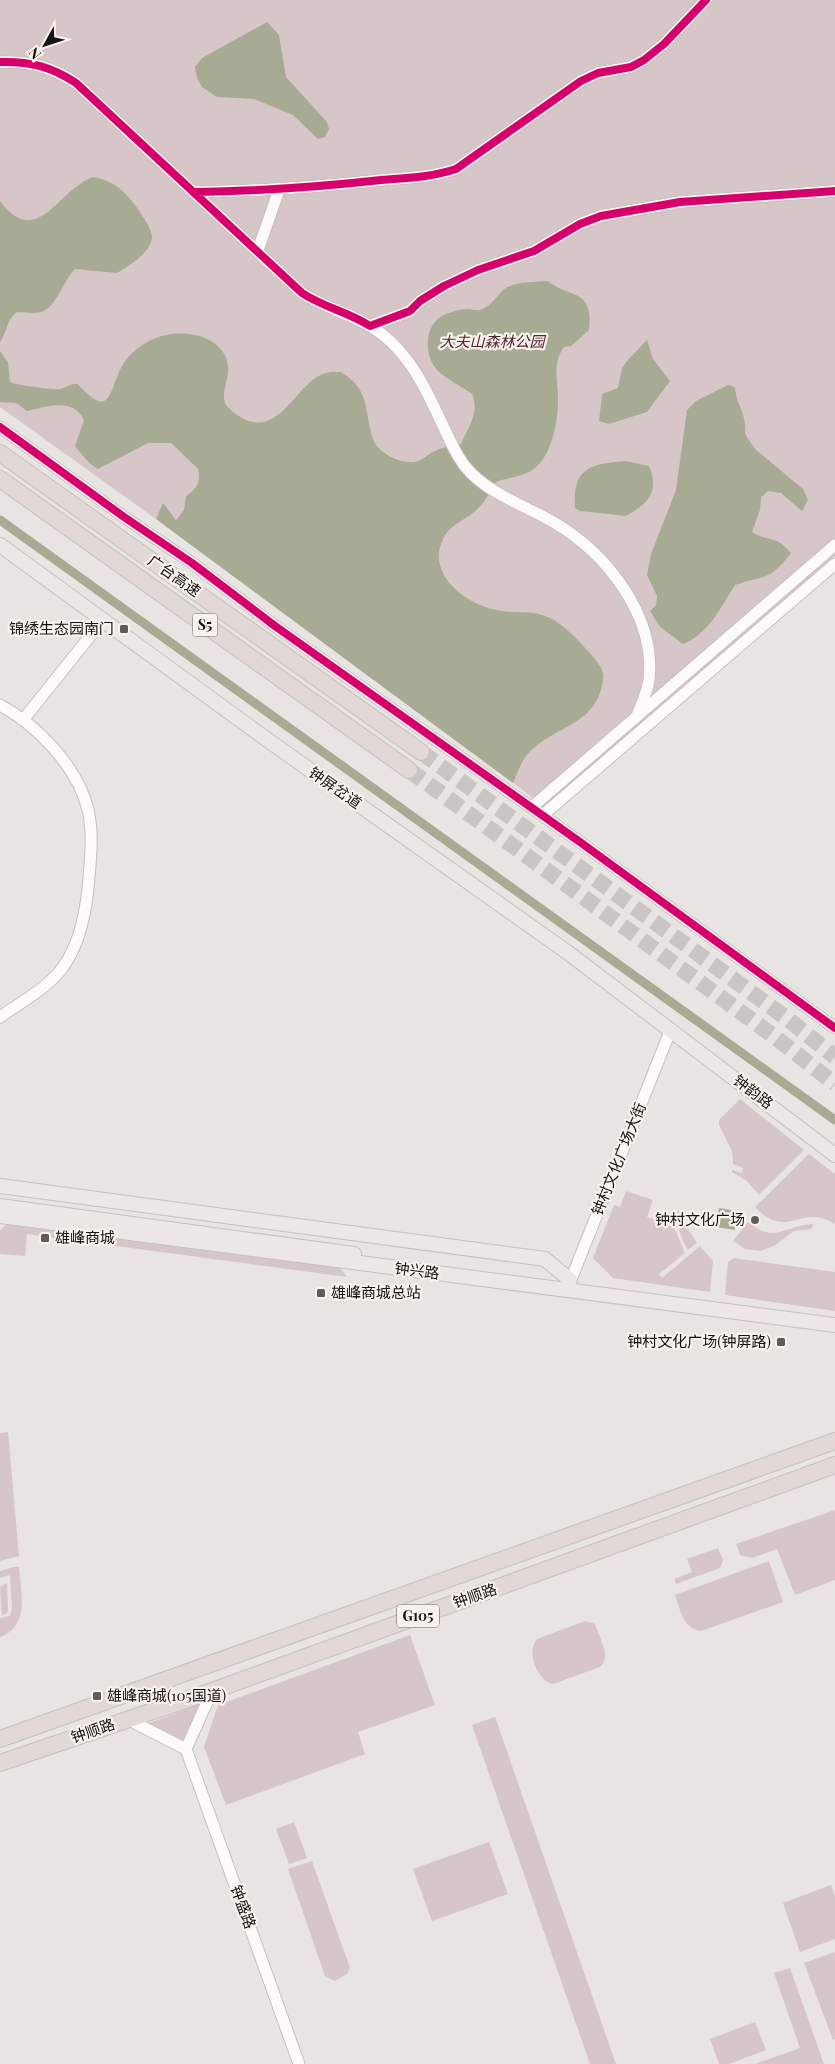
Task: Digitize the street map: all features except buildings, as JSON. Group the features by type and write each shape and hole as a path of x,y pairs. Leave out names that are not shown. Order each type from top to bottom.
{"highway":[{"name":"广台高速","path":"0,453 421,752"},
{"name":"广台高速","path":"0,479 410,770"},
{"name":"钟顺路","path":"0,1739 835,1441"},
{"name":"钟顺路","path":"0,1763 127,1718 212,1691 835,1465"},
{"path":"754,1469 761,1493"}],"main road":[{"name":"钟屏岔道","path":"0,546 567,952 671,1029"},
{"name":"钟韵路","path":"671,1029 835,1156"},
{"path":"0,1186 545,1259 569,1284"},
{"name":"钟兴路","path":"0,1206 359,1254 835,1325"},
{"name":"钟兴路","path":"0,1216 368,1265 569,1284"}],"street":[{"path":"194,192 279,190 440,175 456,169 581,81 598,73 631,67 644,60 664,44 706,0"},
{"path":"0,62 40,64 60,72 76,83 258,250 302,293 315,301 370,326 396,347 426,390 454,451 471,473 496,492 553,522 581,540 598,556 623,588 640,623 649,663 649,681 637,716"},
{"path":"258,250 279,190"},
{"path":"370,326 410,311 420,301 452,282 478,270 534,250 580,224 600,216 680,202 835,191"},
{"path":"0,427 124,517 192,563 283,632 532,807 835,1028"},
{"path":"532,807 835,545"},
{"path":"543,816 835,564"},
{"path":"23,720 103,620"},
{"path":"0,704 23,720 48,743 67,768 80,790 88,809 90,828 90,868 84,918 71,954 60,971 47,984 0,1017"},
{"name":"钟村文化广场大街","path":"569,1284 671,1029"},
{"path":"127,1718 186,1749 212,1691"},
{"name":"钟盛路","path":"186,1749 299,2064"}],"green space":[{"name":"大夫山森林公园","path":"0,0 835,0 835,556 544,806 156,519 0,407"},
{"path":"740,1099 804,1150 759,1195 747,1181 732,1172 732,1170 742,1173 743,1168 733,1164 732,1151 719,1125 719,1120"},
{"path":"809,1154 835,1174 835,1224 823,1218 803,1218 786,1222 767,1217 755,1207"},
{"path":"626,1191 653,1200 647,1217 674,1227 685,1253 659,1274 662,1278 700,1246 713,1261 710,1292 613,1278 593,1258 614,1205 620,1207"},
{"path":"682,1211 686,1226 697,1243 688,1250 681,1237 678,1223 677,1212"},
{"path":"748,1222 766,1232 773,1233 813,1224 812,1229 794,1231 774,1246 760,1251 745,1249 733,1241"},
{"path":"14,1223 340,1268 347,1277 27,1234 25,1256 0,1254 0,1230 7,1224"},
{"path":"734,1258 835,1272 835,1311 725,1295 728,1262"},
{"path":"8,1432 19,1556 0,1561 0,1433"},
{"path":"835,1510 835,1580 795,1595 777,1549 752,1558 740,1555 736,1544"},
{"path":"718,1548 723,1560 720,1568 676,1584 674,1579 692,1572 687,1559"},
{"path":"769,1561 783,1602 701,1631 686,1623 675,1595"},
{"path":"19,1567 22,1608 16,1625 10,1632 0,1637 0,1618 10,1616 12,1608 10,1575 0,1578 0,1571"},
{"path":"7,1583 8,1611 2,1615 0,1587"},
{"path":"585,1621 595,1624 604,1647 605,1658 603,1663 600,1667 553,1684 547,1682 538,1672 533,1658 534,1645 537,1639"},
{"path":"410,1635 435,1705 358,1732 365,1754 226,1805 204,1747 218,1705"},
{"path":"200,1704 183,1741 147,1724"},
{"path":"495,1717 616,2064 590,2064 472,1725"},
{"path":"294,1822 307,1858 289,1864 276,1829"},
{"path":"489,1842 508,1894 432,1921 413,1869"},
{"path":"312,1861 350,1968 347,1974 335,1981 325,1976 288,1869"},
{"path":"831,1885 835,1896 835,1939 800,1952 783,1903"},
{"path":"835,1952 835,2039 833,2040 804,1963"},
{"path":"790,1968 824,2064 755,2064 800,2048 774,1973"},
{"path":"755,2022 766,2050 729,2064 719,2064 710,2039"}],"shaded area":[{"path":"267,22 279,35 286,77 327,122 329,129 325,137 318,139 293,115 254,99 217,97 202,87 197,78 195,67 202,58"},
{"path":"93,177 110,182 130,198 150,228 152,238 150,244 143,254 117,273 75,269 55,300 46,309 35,313 17,312 13,315 0,342 0,201 13,215 25,220 36,219 80,184"},
{"path":"548,281 556,287 584,300 590,316 589,330 571,346 564,347 560,354 556,374 557,412 554,432 548,451 537,467 529,472 496,482 478,509 446,534 439,552 444,576 462,594 485,607 548,617 568,630 585,647 601,668 603,679 599,695 593,707 572,724 537,746 526,756 513,783 156,519 163,503 176,520 184,510 186,496 193,491 199,478 198,469 171,443 148,443 98,469 89,463 75,446 84,420 73,408 59,405 27,411 16,403 0,402 0,351 8,362 10,382 26,386 56,389 78,384 97,401 103,401 108,398 125,361 137,349 151,340 166,335 188,334 210,340 218,346 224,355 228,365 224,394 225,403 230,410 242,418 256,422 267,421 278,415 316,378 328,372 341,372 351,379 362,394 373,439 380,449 396,459 415,462 432,452 461,444 470,426 475,407 472,394 437,370 432,363 429,356 428,339 433,324 439,318 451,312 465,309 484,309 503,290 513,285 525,282"},
{"path":"647,340 653,359 670,381 647,412 609,424 599,421 602,394 618,388 622,368"},
{"path":"728,385 735,387 743,414 745,434 755,449 803,489 808,500 802,511 781,493 768,491 761,497 760,510 752,532 777,541 791,553 772,573 735,585 707,627 692,640 683,644 660,627 650,611 656,605 657,596 647,575 651,554 676,490 687,410 696,401"},
{"path":"626,461 649,466 652,475 653,483 650,496 640,507 626,516 580,511 575,508 577,484 586,470 594,466"},
{"path":"719,1208 738,1211 735,1230 716,1227"}],"waterway":[{"path":"0,520 835,1120"}],"tunnel":[{"path":"421,752 789,1020 835,1057"},
{"path":"409,770 775,1037 835,1084"}],"cycle path":[{"path":"195,192 265,190 334,185 419,177 456,169 581,81 598,73 631,67 644,60 664,44 706,0"},
{"path":"0,62 40,66 76,83 302,293 370,326 410,311 420,301 444,286 478,270 534,251 580,224 601,216 680,202 835,191"},
{"path":"0,427 124,517 192,563 275,626 580,842 835,1028"}],"place":[{"name":"锦绣生态园南门","path":"124,629"},
{"name":"钟村文化广场","path":"755,1220"},
{"name":"雄峰商城","path":"45,1238"},
{"name":"雄峰商城总站","path":"321,1293"},
{"name":"钟村文化广场(钟屏路)","path":"781,1342"},
{"name":"雄峰商城(105国道)","path":"97,1696"}]}
